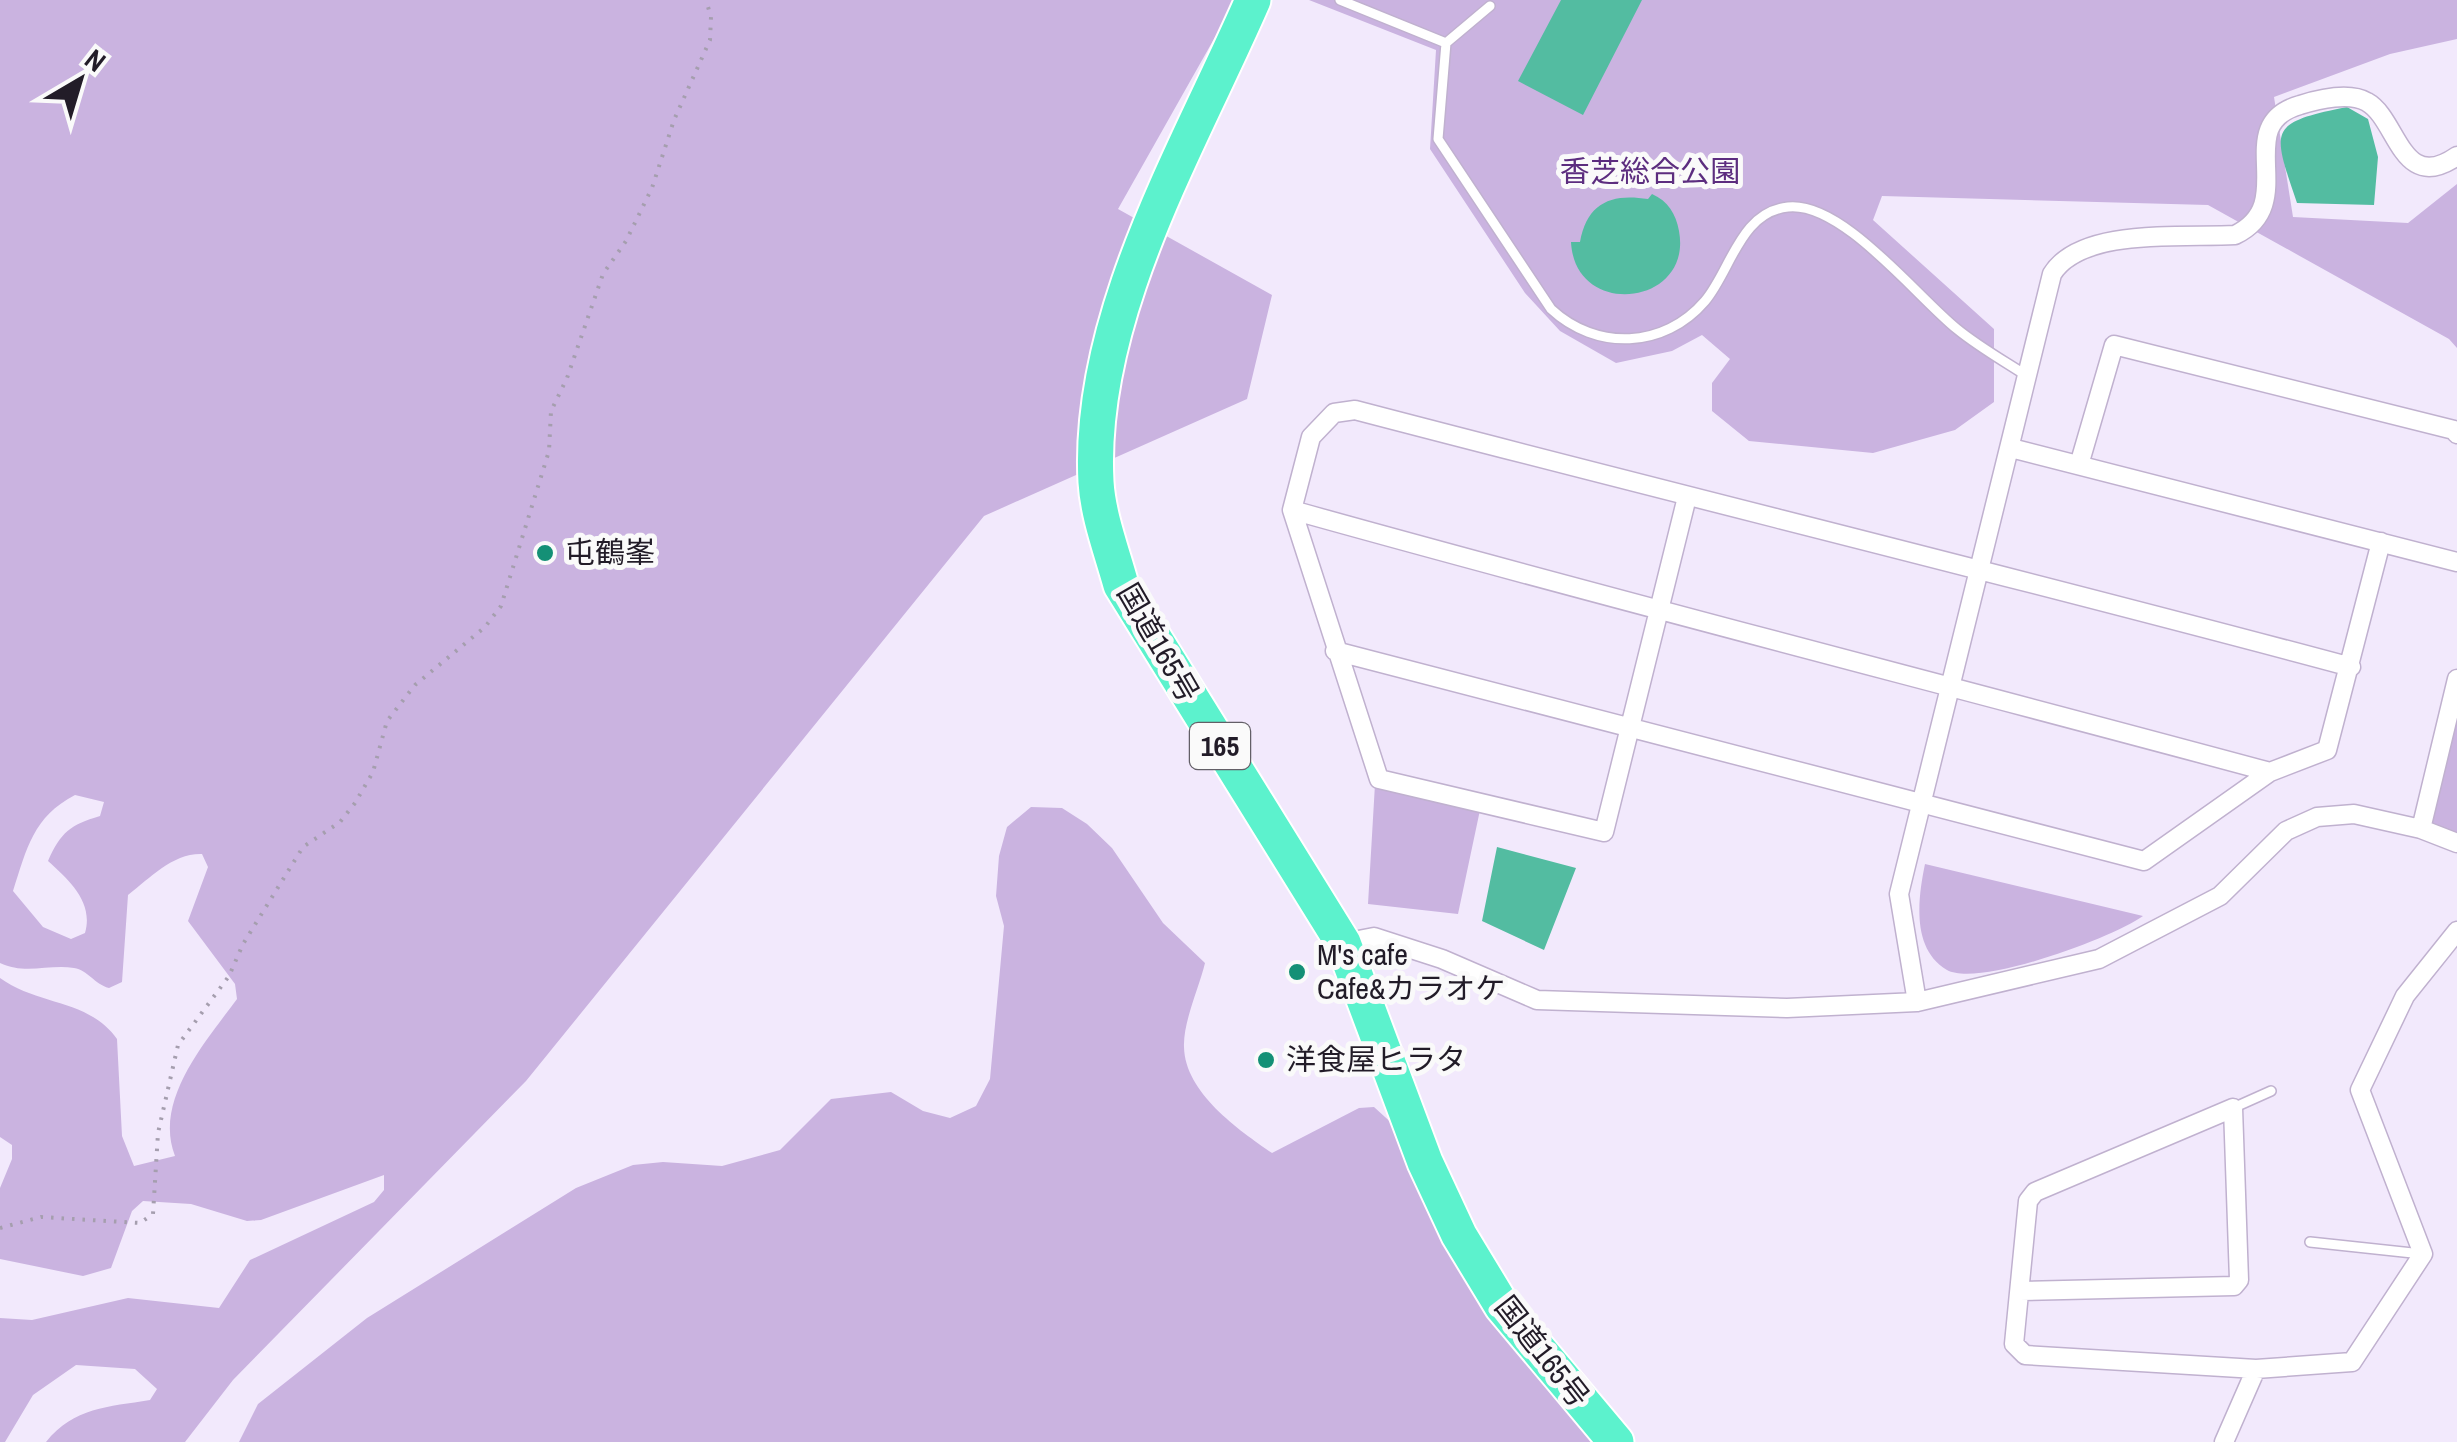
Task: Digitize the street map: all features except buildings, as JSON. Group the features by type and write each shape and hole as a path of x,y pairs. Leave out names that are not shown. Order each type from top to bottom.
{"highway":[{"name":"国道165号","path":"1253,0 1172,171 1126,290 1099,420 1096,483 1121,586 1344,943 1425,1162 1460,1235 1502,1306 1616,1442"}],"street":[{"path":"1918,1002 1899,894 2052,274 2060,260 2096,243 2235,235 2249,228 2268,198 2262,154 2270,126 2296,105 2353,96 2377,108 2402,153 2418,164 2435,164 2457,156"},
{"path":"2079,465 2114,346 2454,430 2457,434"},
{"path":"1687,497 1604,832 1380,779 1292,510 1310,438 1334,414 1356,410 1687,497 1980,567 2351,666"},
{"path":"2011,448 2457,562"},
{"path":"1292,510 1656,612 2270,772"},
{"path":"1335,651 2144,861 2270,772 2327,750 2381,542"},
{"path":"2422,828 2457,679"},
{"path":"1344,943 1374,937 1442,958 1536,1000 1788,1008 1918,1002 2099,959 2220,896 2286,830 2317,817 2354,814 2422,828 2457,843"},
{"path":"2020,1291 2234,1286 2239,1280 2233,1108 2035,1192 2028,1201 2014,1344 2025,1355 2256,1369 2352,1362 2423,1254 2360,1090 2404,996 2457,931"},
{"path":"2224,1442 2256,1369"}],"lane":[{"path":"1340,0 1446,42"},
{"path":"1490,6 1446,42 1438,138 1551,309 1577,328 1614,340 1665,331 1708,298 1750,227 1788,207 1813,210 1841,224 1958,330 2027,376"},
{"path":"2233,1108 2271,1091"},
{"path":"2310,1242 2423,1254"}],"path":[{"path":"0,1228 41,1217 140,1224 153,1214 158,1133 178,1045 229,976 243,944 303,847 340,822 355,803 373,772 387,721 415,685 484,627 501,606 549,451 551,411 567,378 603,274 626,241 652,188 710,40 706,0"}],"green space":[{"path":"0,0 1236,0 1118,209 1272,295 1247,399 984,516 526,1081 233,1380 185,1442 46,1442 80,1415 150,1400 157,1389 135,1369 76,1365 33,1395 5,1442 0,1442 0,1318 32,1320 128,1298 219,1308 250,1260 374,1202 384,1190 384,1175 261,1220 247,1221 191,1204 143,1201 132,1211 111,1268 83,1276 0,1259 0,1188 12,1159 12,1145 0,1137 0,978 92,1017 117,1039 122,1136 134,1166 175,1156 170,1135 177,1093 198,1052 237,999 235,984 188,921 208,867 202,854 172,862 128,895 122,982 109,988 74,968 19,968 0,963","holes":["75,795 104,802 100,816 68,831 48,861 71,884 86,911 85,933 71,939 43,927 13,891 34,835 50,813"]},
{"name":"香芝総合公園","path":"1309,0 2457,0 2457,39 2390,54 2274,97 2293,217 2408,223 2457,184 2457,348 2449,339 2208,205 1882,196 1873,220 1994,329 1994,402 1955,430 1873,453 1749,441 1712,411 1712,383 1730,359 1702,335 1672,351 1616,363 1560,331 1525,293 1430,149 1436,50"},
{"path":"2457,681 2457,834 2430,822"},
{"path":"1375,784 1480,810 1458,914 1368,904"},
{"path":"1031,807 1062,808 1087,824 1112,848 1163,923 1205,963 1184,1047 1194,1080 1216,1109 1272,1153 1359,1108 1374,1107 1396,1127 1597,1442 239,1442 258,1404 367,1318 576,1188 633,1165 663,1162 722,1166 780,1150 831,1099 891,1092 923,1111 950,1118 976,1106 990,1079 1004,926 996,896 999,856 1007,827"},
{"path":"1925,864 2143,916 2105,936 2046,958 1963,974 1947,970 1935,961 1922,936 1919,907"}],"shaded area":[{"path":"1561,0 1642,0 1583,115 1518,81"},
{"path":"2347,107 2368,119 2378,157 2374,205 2297,203 2283,159 2283,133 2302,118"},
{"path":"1652,194 1670,209 1679,231 1679,256 1669,275 1652,288 1632,294 1611,293 1592,284 1577,267 1571,242 1580,242 1588,218 1603,204 1623,198 1648,199"},
{"path":"1497,847 1576,868 1544,950 1482,921"}],"place":[{"name":"屯鶴峯","path":"545,553"},
{"name":"M's cafe Cafe&カラオケ","path":"1297,972"},
{"name":"洋食屋ヒラタ","path":"1266,1060"}]}
